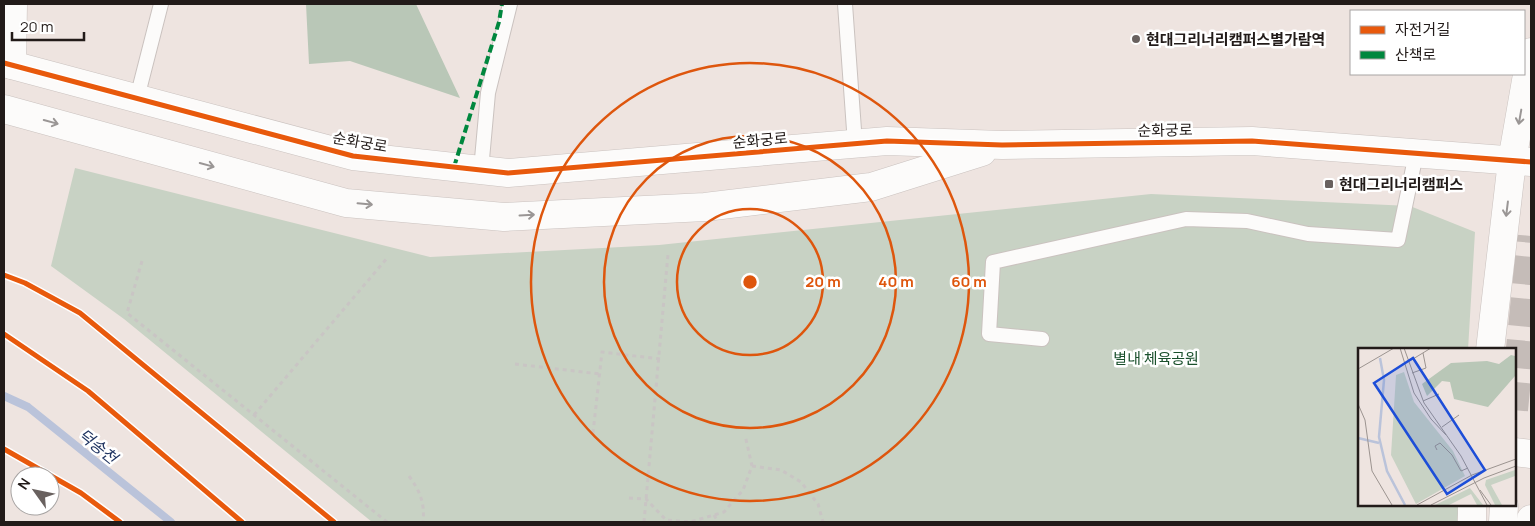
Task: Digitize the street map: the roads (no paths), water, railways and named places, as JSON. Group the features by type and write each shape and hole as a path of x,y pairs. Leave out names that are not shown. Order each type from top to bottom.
{"street":[{"name":"순화궁로","path":"13,4 8,64 353,156 508,173 887,141 1002,145 1252,141 1522,162"},
{"path":"1490,348 1522,162 1531,52"},
{"name":"순화궁로","path":"4,109 346,203 504,216 705,207 871,187 1002,145"},
{"path":"1515,452 1531,454"},
{"path":"1472,506 1472,522"}],"lane":[{"path":"137,98 161,4"},
{"path":"481,170 488,92 510,4"},
{"path":"845,4 856,144"},
{"path":"1042,339 989,334 993,262 1186,219 1247,221 1308,234 1398,240 1416,154"}],"waterway":[{"name":"덕송천","path":"4,396 28,407 171,522"}],"tunnel":[{"path":"1515,400 1531,236"}],"place":[{"name":"현대그리너리캠퍼스별가람역","path":"1136,39"},
{"name":"현대그리너리캠퍼스","path":"1329,184"}],"park label":[{"name":"별내 체육공원","path":"1156,358"}]}
